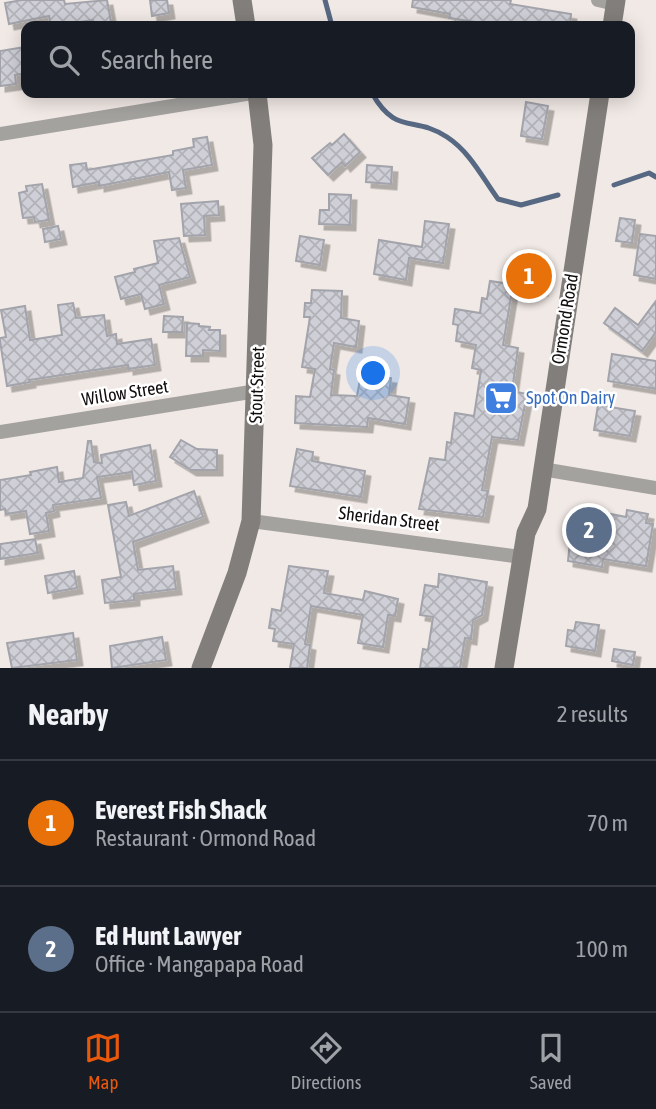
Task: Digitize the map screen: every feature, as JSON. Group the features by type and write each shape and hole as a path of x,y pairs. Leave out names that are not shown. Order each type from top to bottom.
{"street":[{"path":"242,0 245,21"},
{"path":"610,1 611,21"},
{"path":"0,134 221,98"},
{"name":"Stout Street","path":"201,668 237,573 251,521 263,145 258,98"},
{"name":"Ormond Road","path":"504,668 521,557 526,533 537,509 599,98"},
{"name":"Willow Street","path":"0,432 257,391"},
{"path":"542,469 656,488"},
{"name":"Sheridan Street","path":"251,521 521,557"}],"building":[{"path":"22,0 64,0 65,4 107,0 111,21 50,21 49,16 9,24 5,3"},
{"path":"150,0 167,0 169,13 152,16"},
{"path":"413,0 511,0 510,4 571,14 570,21 469,21 449,18 450,14 412,7"},
{"path":"21,48 21,74 15,75 16,84 0,86 0,51"},
{"path":"526,102 548,106 542,139 521,136"},
{"path":"344,134 360,152 345,166 342,162 328,175 312,158"},
{"path":"207,137 212,165 183,170 186,188 172,190 169,172 99,186 99,182 73,187 70,165 86,163 87,170 173,155 173,151 194,147 193,139"},
{"path":"367,165 392,167 391,184 366,182"},
{"path":"42,184 49,220 35,222 34,217 23,218 19,193 27,191 26,186"},
{"path":"329,194 351,195 350,225 319,224 320,210 329,210"},
{"path":"218,201 219,215 204,216 205,235 184,236 181,204"},
{"path":"620,218 635,220 632,243 616,241"},
{"path":"425,221 449,224 443,263 409,258 406,280 374,274 379,240 422,247"},
{"path":"58,226 61,239 45,242 43,229"},
{"path":"640,234 656,236 656,279 634,275"},
{"path":"300,236 324,240 320,265 296,261"},
{"path":"179,238 190,277 159,285 164,304 145,309 141,294 121,299 115,277 158,263 154,241"},
{"path":"514,259 546,264 542,290 513,285 503,345 518,348 512,391 527,394 518,440 492,437 482,490 488,491 483,517 419,509 430,458 445,460 447,442 451,443 455,413 474,416 481,370 472,368 476,345 456,341 458,325 453,324 455,309 480,313 482,298 487,299 490,281 510,284"},
{"path":"312,290 342,291 341,318 359,321 356,347 334,343 330,369 334,370 331,395 357,396 361,374 391,378 389,395 409,398 405,424 368,418 367,427 295,423 296,396 310,397 315,369 302,367 310,317 304,317 305,303 311,303"},
{"path":"656,301 656,332 642,351 604,323 615,308 638,325"},
{"path":"73,303 76,318 104,315 107,336 116,334 117,344 151,339 155,365 128,369 128,365 29,380 30,382 7,386 0,341 0,338 6,337 1,310 25,306 30,340 62,335 58,305"},
{"path":"164,316 183,317 182,332 163,332"},
{"path":"187,323 210,327 209,330 220,330 220,351 203,350 203,356 186,356"},
{"path":"612,354 656,361 656,389 608,381"},
{"path":"598,405 635,411 630,436 594,430"},
{"path":"181,440 197,449 217,450 217,470 191,470 170,457"},
{"path":"88,441 91,441 94,462 102,463 101,455 150,445 156,481 134,485 132,472 97,477 101,498 53,505 54,511 46,513 49,531 30,534 26,511 6,514 5,509 0,510 0,480 57,467 59,482 83,478"},
{"path":"297,449 313,452 312,461 365,471 361,497 290,486"},
{"path":"194,491 203,517 133,542 138,570 173,566 176,589 134,594 134,600 105,603 102,580 121,577 108,505 126,502 129,516"},
{"path":"627,510 648,514 646,523 653,524 646,566 603,559 602,567 568,561 573,513 610,519 611,514 626,517"},
{"path":"35,539 38,553 0,559 0,544"},
{"path":"289,566 328,571 324,593 363,600 365,591 398,599 395,616 388,615 383,647 358,643 363,615 311,606 305,644 310,645 307,668 290,668 294,644 273,641 275,629 269,628 272,609 281,611"},
{"path":"74,571 77,588 48,593 45,576"},
{"path":"439,574 487,582 482,615 473,620 471,639 465,638 460,668 420,668 423,649 428,650 433,617 420,615 425,585 438,587"},
{"path":"576,622 599,625 595,651 566,646 568,630 574,631"},
{"path":"73,633 77,660 12,668 7,643"},
{"path":"162,637 166,660 112,668 110,646"},
{"path":"614,649 635,652 633,665 612,661"}],"waterway":[{"path":"325,0 331,21"},
{"path":"375,98 389,115 435,131 455,143 469,157 498,199 521,205 558,195"},
{"path":"614,185 649,173 656,177"}],"place":[{"name":"Everest Fish Shack","path":"529,276"},
{"name":"Spot On Dairy","path":"501,398"},
{"name":"Ed Hunt Lawyer","path":"589,530"}]}
